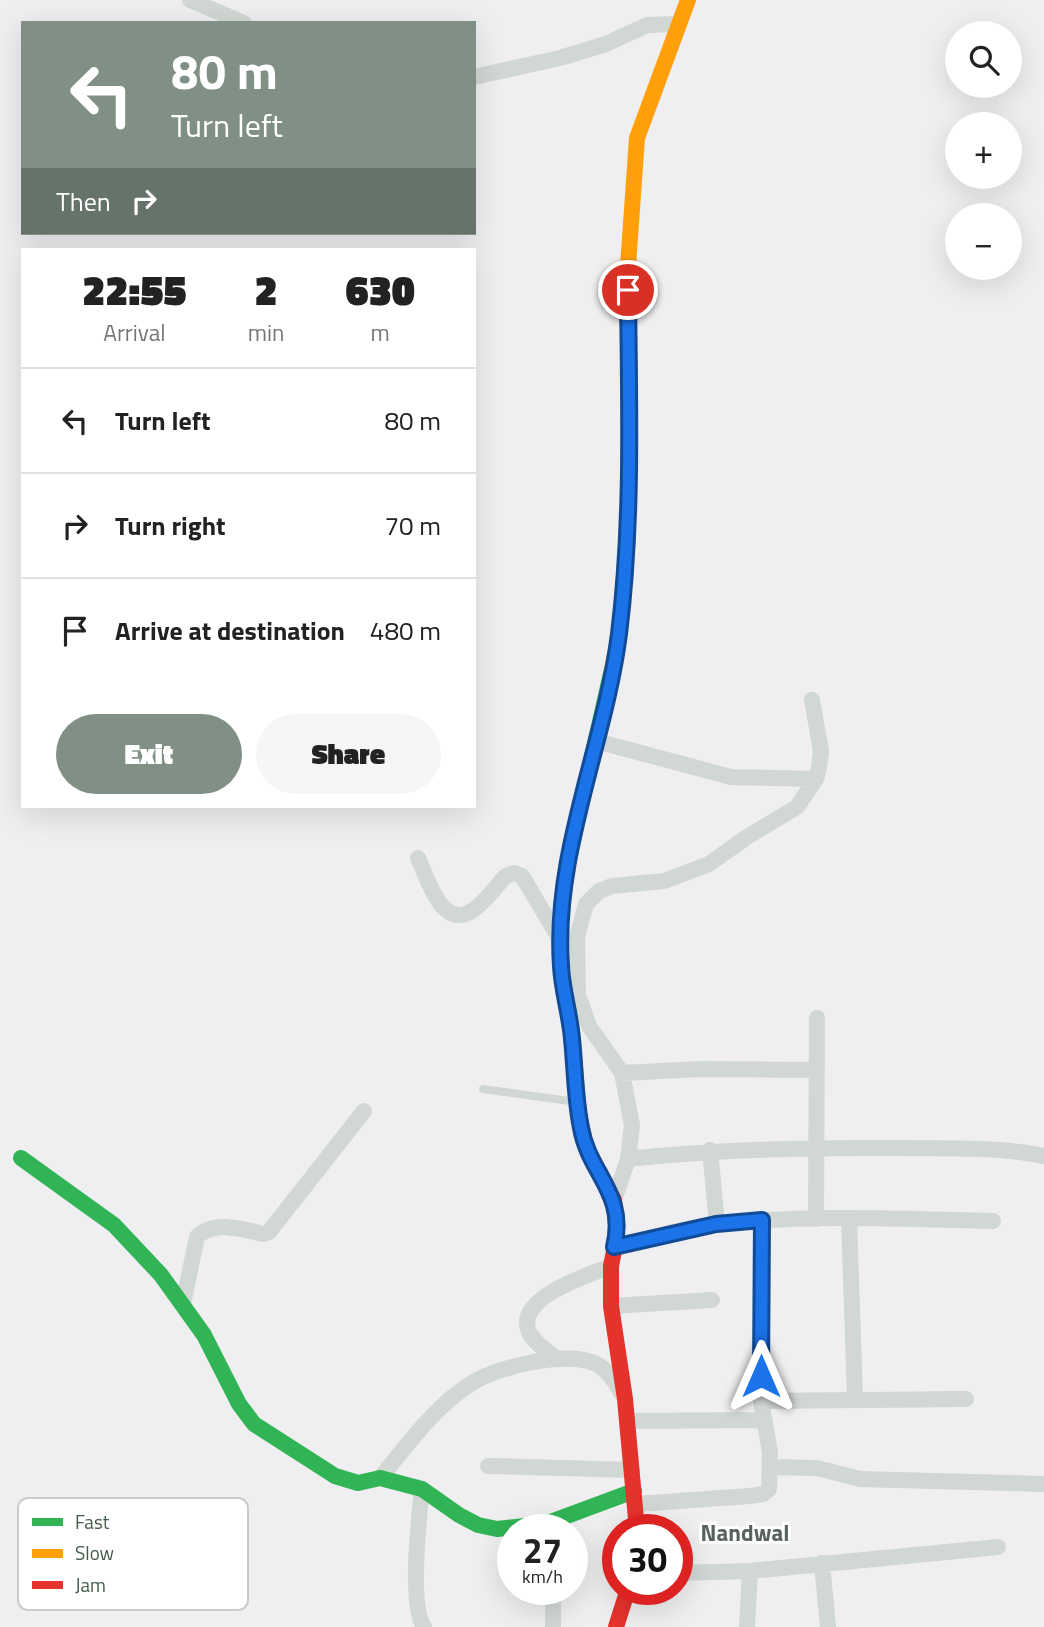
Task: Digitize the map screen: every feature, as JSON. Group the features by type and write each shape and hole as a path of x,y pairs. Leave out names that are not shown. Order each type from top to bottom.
{"street":[{"path":"190,0 239,21"},
{"path":"637,1514 625,1399 611,1306 611,1266 617,1236 614,1200 586,1147 581,1130 559,938 569,858 619,636 627,539 630,434 628,266 637,138 688,0"},
{"path":"476,77 560,58 606,44 646,25 677,24"},
{"path":"614,1200 628,1159 632,1125 622,1073 589,1026 578,995 578,937 586,904 598,891 612,886 664,881 709,864 747,837 790,814 816,779 821,751 812,700"},
{"path":"596,741 731,777 816,779"},
{"path":"418,859 439,903 458,915 472,911 506,876 514,873 523,876 559,938"},
{"path":"816,1219 817,1018"},
{"path":"622,1073 702,1069 815,1070"},
{"path":"183,1304 197,1237 203,1231 223,1227 263,1234 270,1232 364,1111"},
{"path":"628,1159 710,1150 816,1148 991,1149 1044,1156"},
{"path":"710,1150 716,1224"},
{"path":"21,1158 114,1225 161,1275 204,1335 245,1414 254,1424 348,1482 358,1483 380,1478 422,1489 478,1525 517,1529 553,1522 635,1497 763,1494 769,1489 771,1467 761,1401 762,1220"},
{"path":"614,1247 716,1224 762,1220 849,1218 993,1221"},
{"path":"849,1218 855,1399"},
{"path":"556,1359 529,1331 528,1322 534,1307 559,1287 611,1266"},
{"path":"611,1306 712,1300"},
{"path":"380,1478 428,1421 470,1383 494,1373 556,1359 573,1358 599,1365 611,1376 625,1399"},
{"path":"761,1401 966,1399"},
{"path":"627,1421 762,1420"},
{"path":"488,1466 632,1470"},
{"path":"771,1467 817,1468 860,1479 1044,1484"},
{"path":"422,1489 416,1553 418,1614 424,1627"},
{"path":"693,1573 750,1571 998,1547"},
{"path":"821,1563 828,1627"},
{"path":"747,1627 750,1571"},
{"path":"553,1605 554,1627"},
{"path":"616,1627 623,1605"}],"lane":[{"path":"483,1089 578,1102"}],"traffic: fast":[{"path":"579,1114 572,1035 561,969 561,907 569,858 612,669"},
{"path":"21,1158 114,1225 161,1275 204,1335 239,1404 254,1424 335,1476 358,1483 380,1478 422,1489 459,1515 478,1525 497,1529 545,1524 634,1491"}],"traffic: slow":[{"path":"612,669 619,636 627,539 630,434 628,266 637,138 688,0"}],"traffic: jam":[{"path":"579,1114 586,1147 614,1200 617,1236 611,1266 611,1306 625,1399 636,1514"},
{"path":"616,1627 623,1605"}],"district":[{"name":"Nandwal","path":"745,1533"}],"route":[{"path":"628,290 630,434 627,539 619,636 569,858 559,938 561,969 572,1035 578,1112 586,1147 614,1200 617,1236 614,1247 688,1229 762,1220 761,1376"}]}
